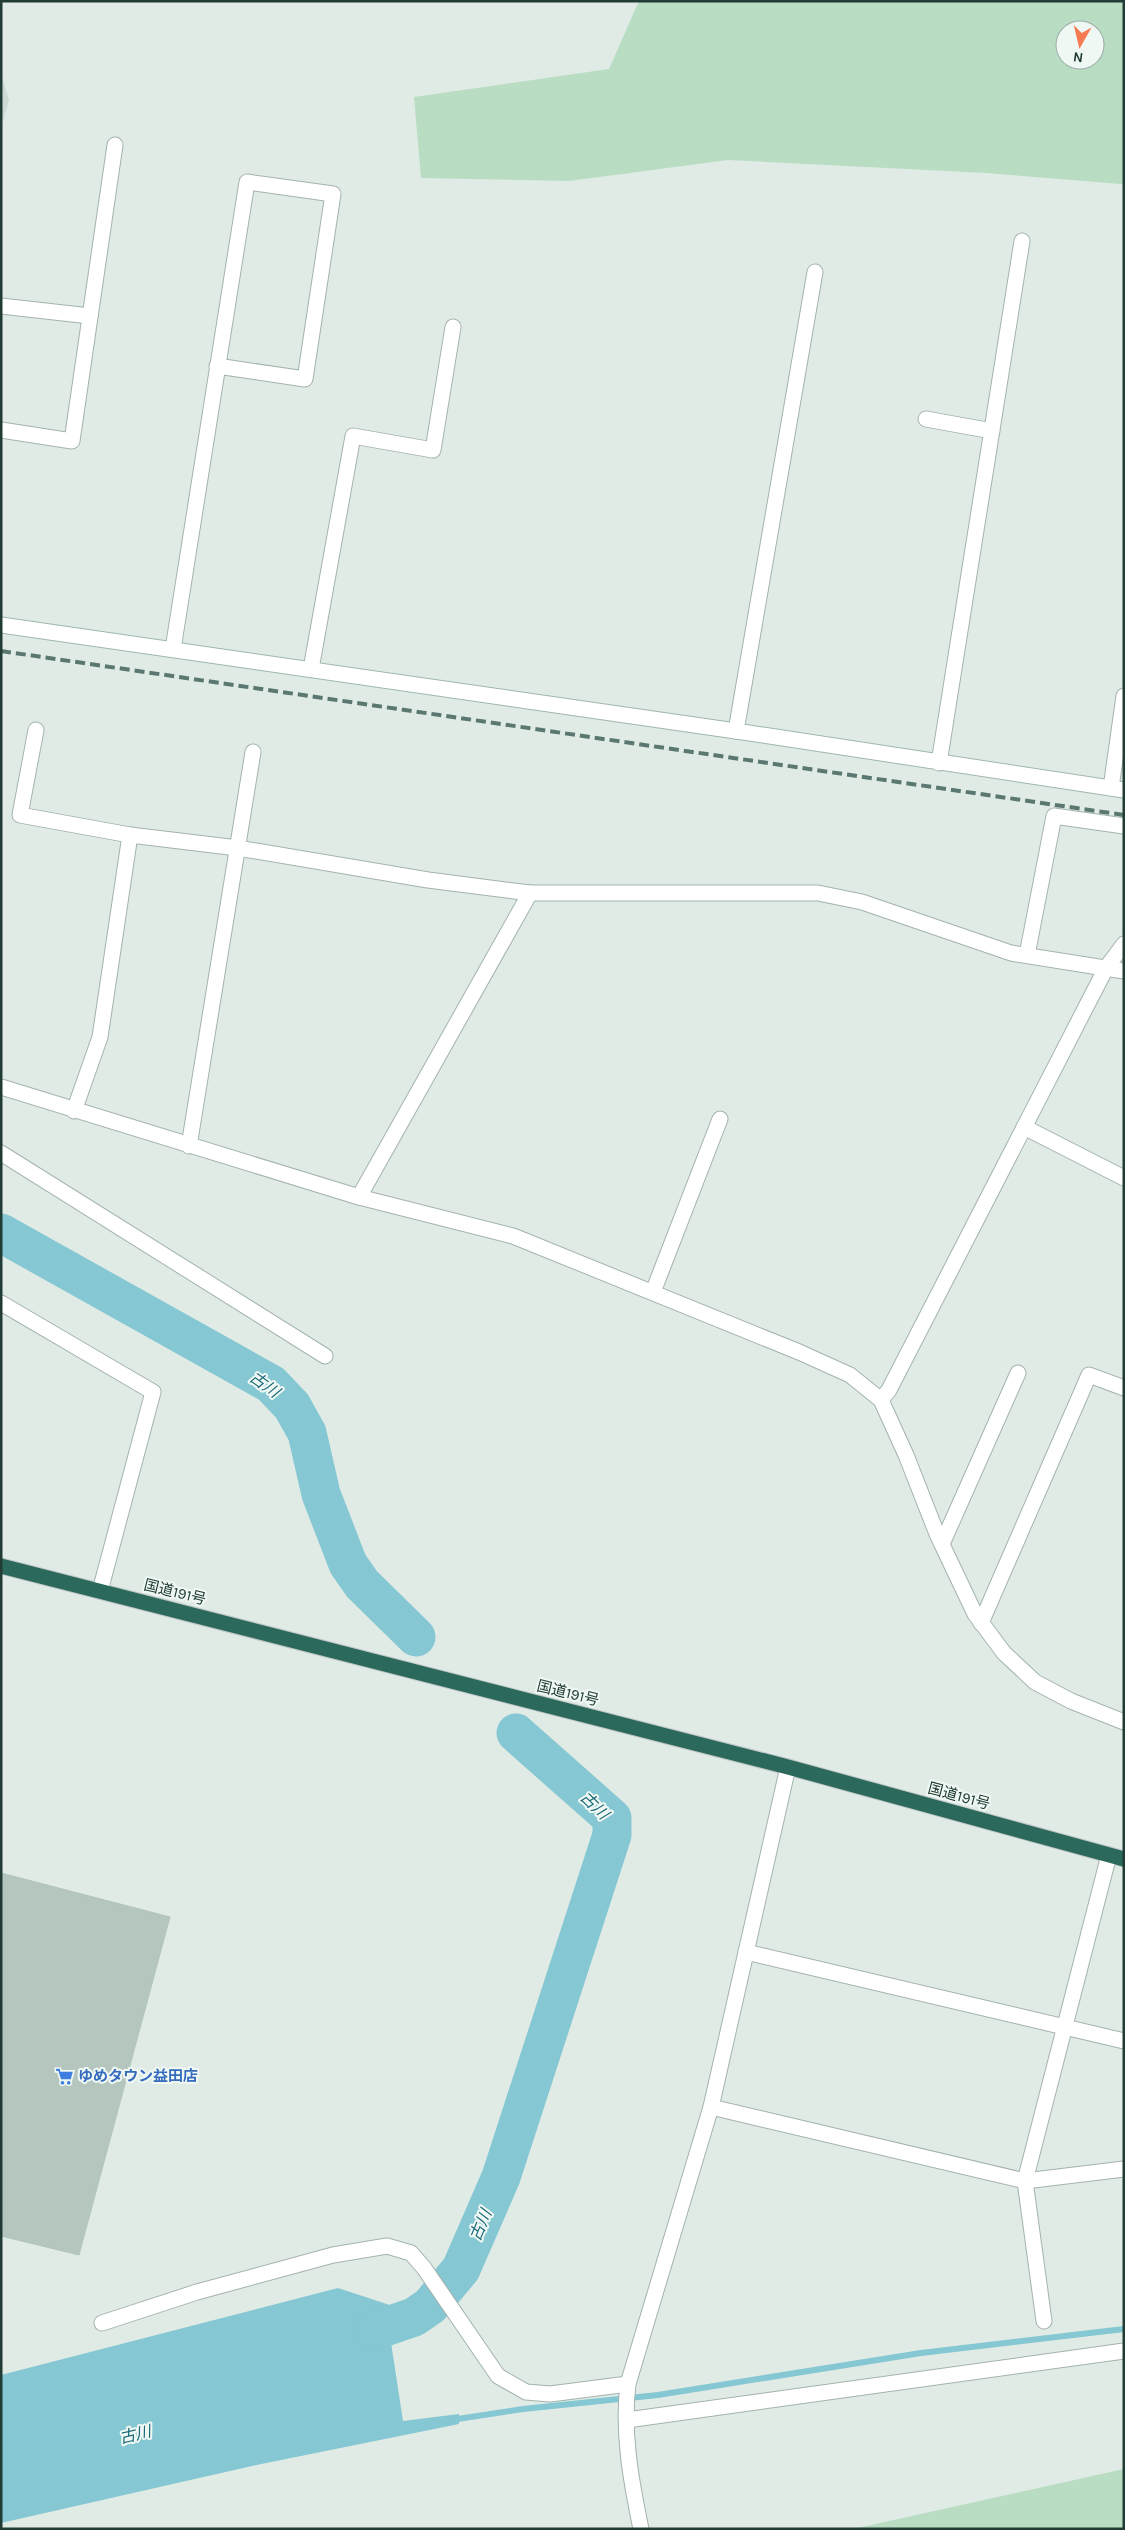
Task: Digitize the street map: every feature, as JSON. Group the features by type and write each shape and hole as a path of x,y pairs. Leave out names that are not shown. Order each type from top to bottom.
{"highway":[{"name":"国道191号","path":"1,1566 788,1767 1124,1859"}],"street":[{"path":"1,430 72,441 115,144"},
{"path":"172,649 247,182 333,194 305,378 218,366"},
{"path":"939,763 1022,241"},
{"path":"736,731 814,272"},
{"path":"1,306 90,316"},
{"path":"311,669 353,436 434,450 453,328"},
{"path":"926,419 992,431"},
{"path":"1,625 736,731 1117,789 1124,696"},
{"path":"36,730 20,815 130,835 238,848 428,880 530,893 818,893 862,902 1011,953 1124,971"},
{"path":"189,1146 253,752"},
{"path":"1027,955 1054,816 1124,826"},
{"path":"74,1111 100,1037 130,835"},
{"path":"359,1197 530,893"},
{"path":"881,1400 889,1390 1106,968 1124,944"},
{"path":"1,1086 74,1111 359,1197 513,1236 653,1292 850,1375 881,1400 942,1544 981,1622 1004,1653 1036,1682 1070,1701 1124,1722"},
{"path":"653,1292 720,1119"},
{"path":"1024,1127 1124,1178"},
{"path":"1,1153 325,1356"},
{"path":"1,1302 152,1392 100,1591"},
{"path":"942,1544 1018,1373"},
{"path":"981,1622 1089,1375 1124,1388"},
{"path":"641,2529 630,2476 625,2408 628,2384 711,2107 788,1767"},
{"path":"1044,2321 1024,2181 1066,2026 1109,1855"},
{"path":"746,1952 1124,2040"},
{"path":"711,2107 1024,2181 1124,2169"},
{"path":"102,2323 197,2292 333,2255 387,2246 411,2253 457,2314 498,2376 526,2392 550,2394 628,2384"},
{"path":"627,2420 1124,2350"}],"shaded area":[{"path":"1,73 9,100 1,128"}],"green space":[{"path":"639,1 1124,1 1124,182 1121,184 986,173 728,160 569,181 421,178 414,97 609,69"},
{"path":"1124,2469 1124,2529 853,2529"}],"water":[{"path":"338,2288 402,2309 416,2302 431,2321 413,2330 390,2336 403,2421 459,2414 459,2424 252,2466 1,2523 1,2375"}],"building":[{"name":"ゆめタウン益田店","path":"1,1873 170,1917 79,2255 1,2236"}],"waterway":[{"name":"古川","path":"1,1233 271,1384 292,1406 307,1433 321,1494 348,1564 362,1584 416,1637"},
{"name":"古川","path":"373,2331 414,2317 430,2306 461,2269 501,2177 612,1835 612,1818 516,1733"},
{"path":"451,2420 523,2409 658,2395 921,2353 1124,2329"}],"railway":[{"path":"1,651 1124,815"}],"place":[{"name":"ゆめタウン益田店","path":"64,2076"}]}
